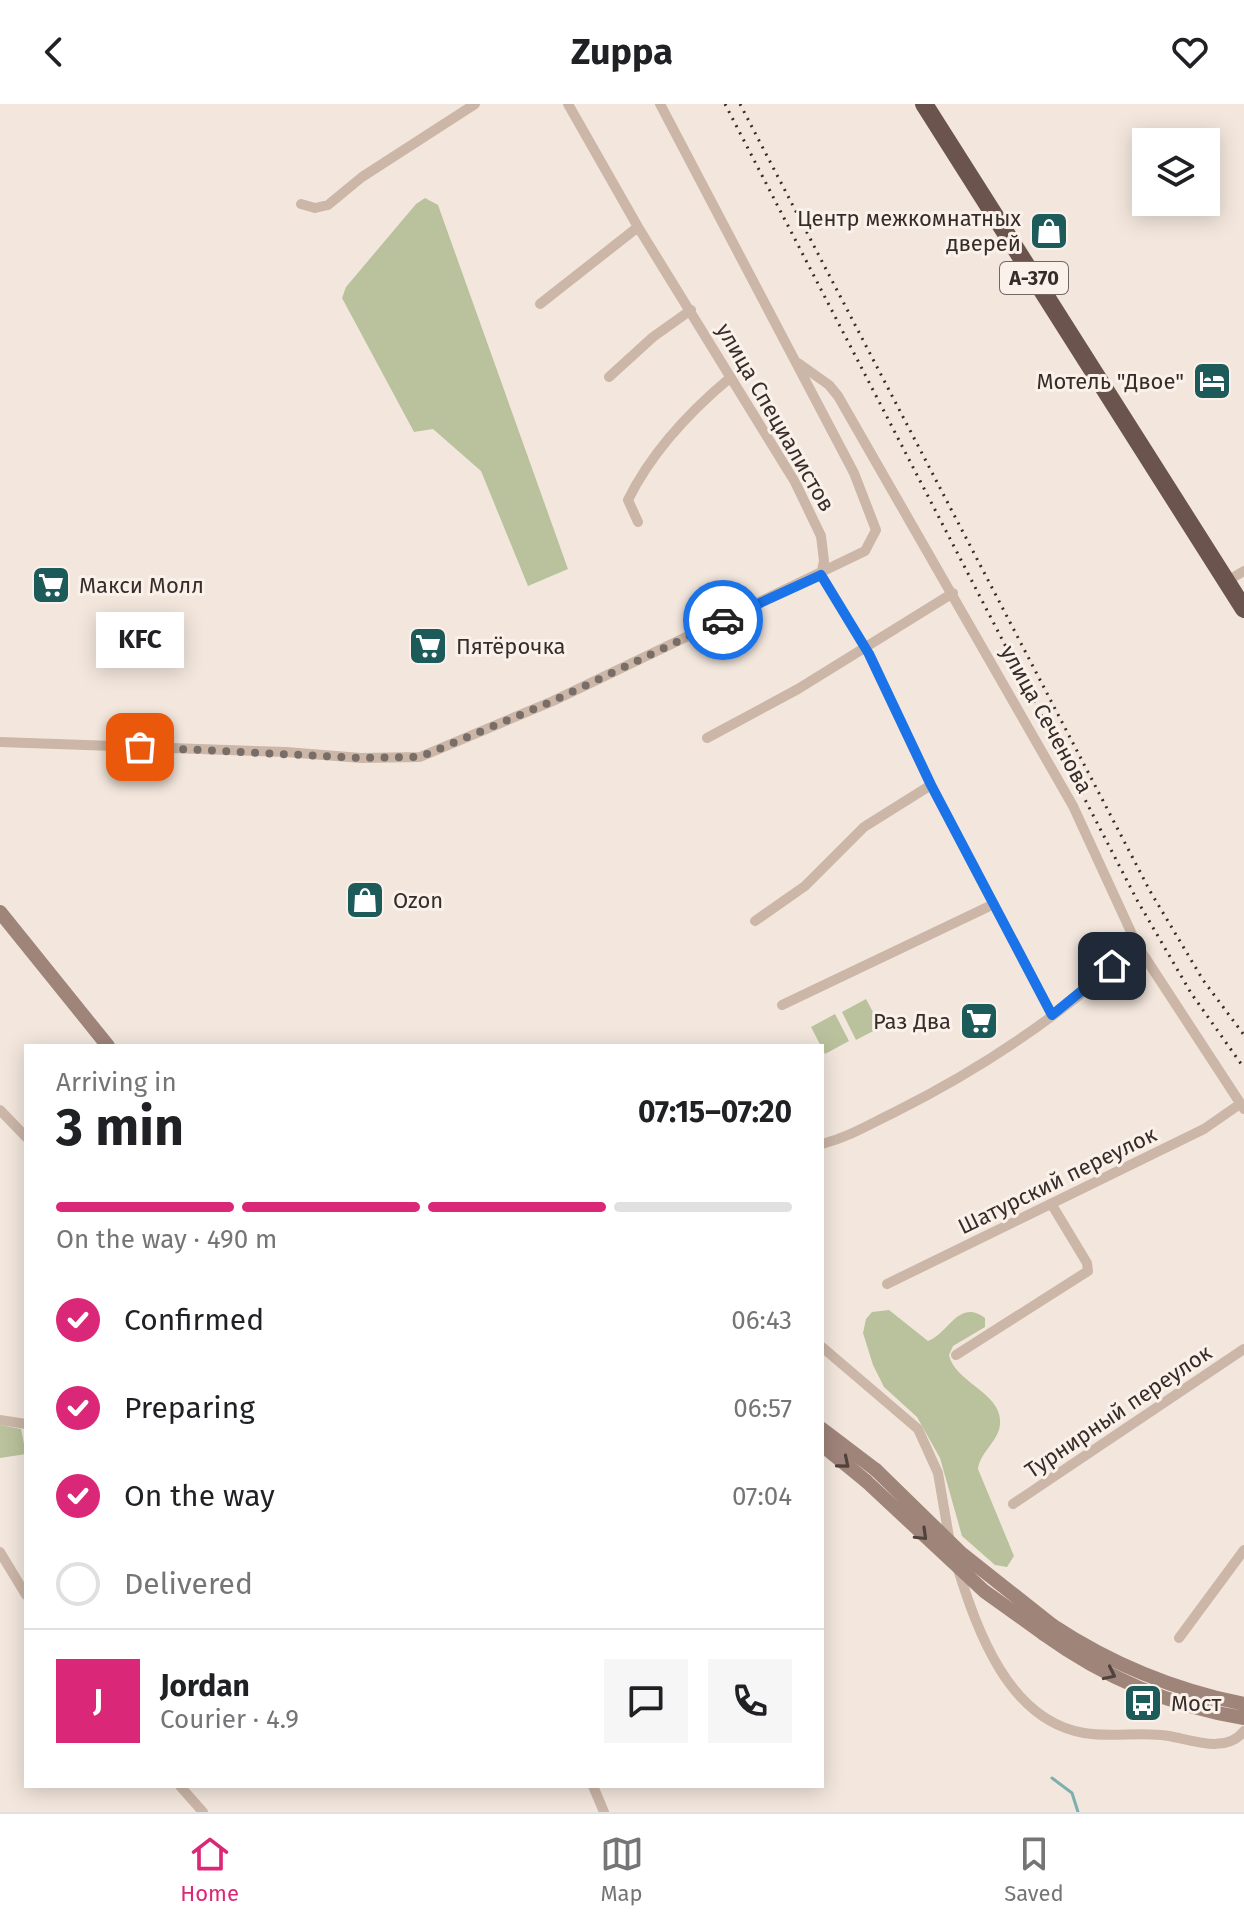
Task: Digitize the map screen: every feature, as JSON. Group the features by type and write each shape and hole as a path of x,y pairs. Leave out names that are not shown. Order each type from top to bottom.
{"highway":[{"name":"А-370","path":"924,104 1244,609"}],"main road":[{"path":"0,912 106,1044"},
{"path":"824,1431 871,1476 1048,1629 1244,1718"},
{"path":"824,1446 871,1476"},
{"path":"1211,1705 1244,1704"}],"street":[{"path":"301,204 315,208 328,205 362,177 463,107 475,104"},
{"name":"улица Специалистов","path":"568,104 638,227 785,463 821,536 824,561 821,575"},
{"name":"улица Сеченова","path":"660,104 854,473 876,530 865,551 821,575"},
{"path":"540,304 638,227"},
{"path":"609,377 653,337 691,310"},
{"name":"улица Сеченова","path":"797,362 822,379 838,396 1073,806 1137,945 1242,1106"},
{"path":"638,522 628,500 635,486 675,428 731,377"},
{"path":"1227,581 1244,571"},
{"path":"0,742 410,759 553,701 821,575 865,647 931,785 1052,1015"},
{"path":"707,738 798,689 953,593"},
{"path":"755,921 805,886 864,827 931,785"},
{"path":"782,1005 994,904"},
{"path":"824,1144 848,1138 985,1064 1052,1015 1137,945"},
{"name":"Шатурский переулок","path":"887,1284 1204,1129 1242,1106"},
{"path":"0,1110 24,1135"},
{"path":"956,1355 1088,1271 1087,1263 1052,1205"},
{"path":"824,1349 918,1429 938,1473 951,1546 967,1598 984,1640 1024,1699 1056,1724 1082,1733 1116,1736 1157,1734 1217,1743 1232,1741 1244,1731"},
{"name":"Турнирный переулок","path":"1013,1504 1244,1349"},
{"path":"0,1420 24,1424"},
{"path":"1179,1638 1244,1550"},
{"path":"0,1552 24,1592"},
{"path":"182,1788 203,1812"},
{"path":"594,1788 604,1812"}],"green space":[{"path":"425,198 438,205 568,569 528,586 481,471 433,429 414,432 342,298 346,287 416,204"},
{"path":"866,999 881,1027 856,1040 842,1012"},
{"path":"835,1014 849,1041 825,1054 824,1044 820,1044 811,1027"},
{"path":"889,1310 928,1341 954,1319 968,1312 985,1318 985,1327 953,1346 949,1355 953,1365 987,1396 999,1413 999,1430 978,1469 1014,1556 1007,1567 995,1565 962,1536 940,1458 917,1417 884,1387 873,1365 863,1333 866,1319 872,1312"},
{"path":"0,1425 21,1429 24,1454 0,1458"}],"waterway":[{"path":"1052,1778 1072,1793 1078,1812"}],"railway":[{"path":"725,104 1137,900 1191,993 1244,1068"},
{"path":"740,104 1150,891 1203,980 1244,1035"}],"way so far":[{"path":"140,747 361,758 420,757 553,701 723,620"}],"place":[{"name":"Центр межкомнатных дверей","path":"1049,231"},
{"name":"Мотель \"Двое\"","path":"1212,381"},
{"name":"Макси Молл","path":"51,585"},
{"name":"Пятёрочка","path":"428,646"},
{"name":"KFC","path":"140,747"},
{"name":"Ozon","path":"365,900"},
{"name":"Раз Два","path":"979,1021"},
{"name":"Мост","path":"1143,1703"}],"route":[{"path":"723,620 821,575 854,635 869,654 931,785 1052,1015 1112,966"}]}
